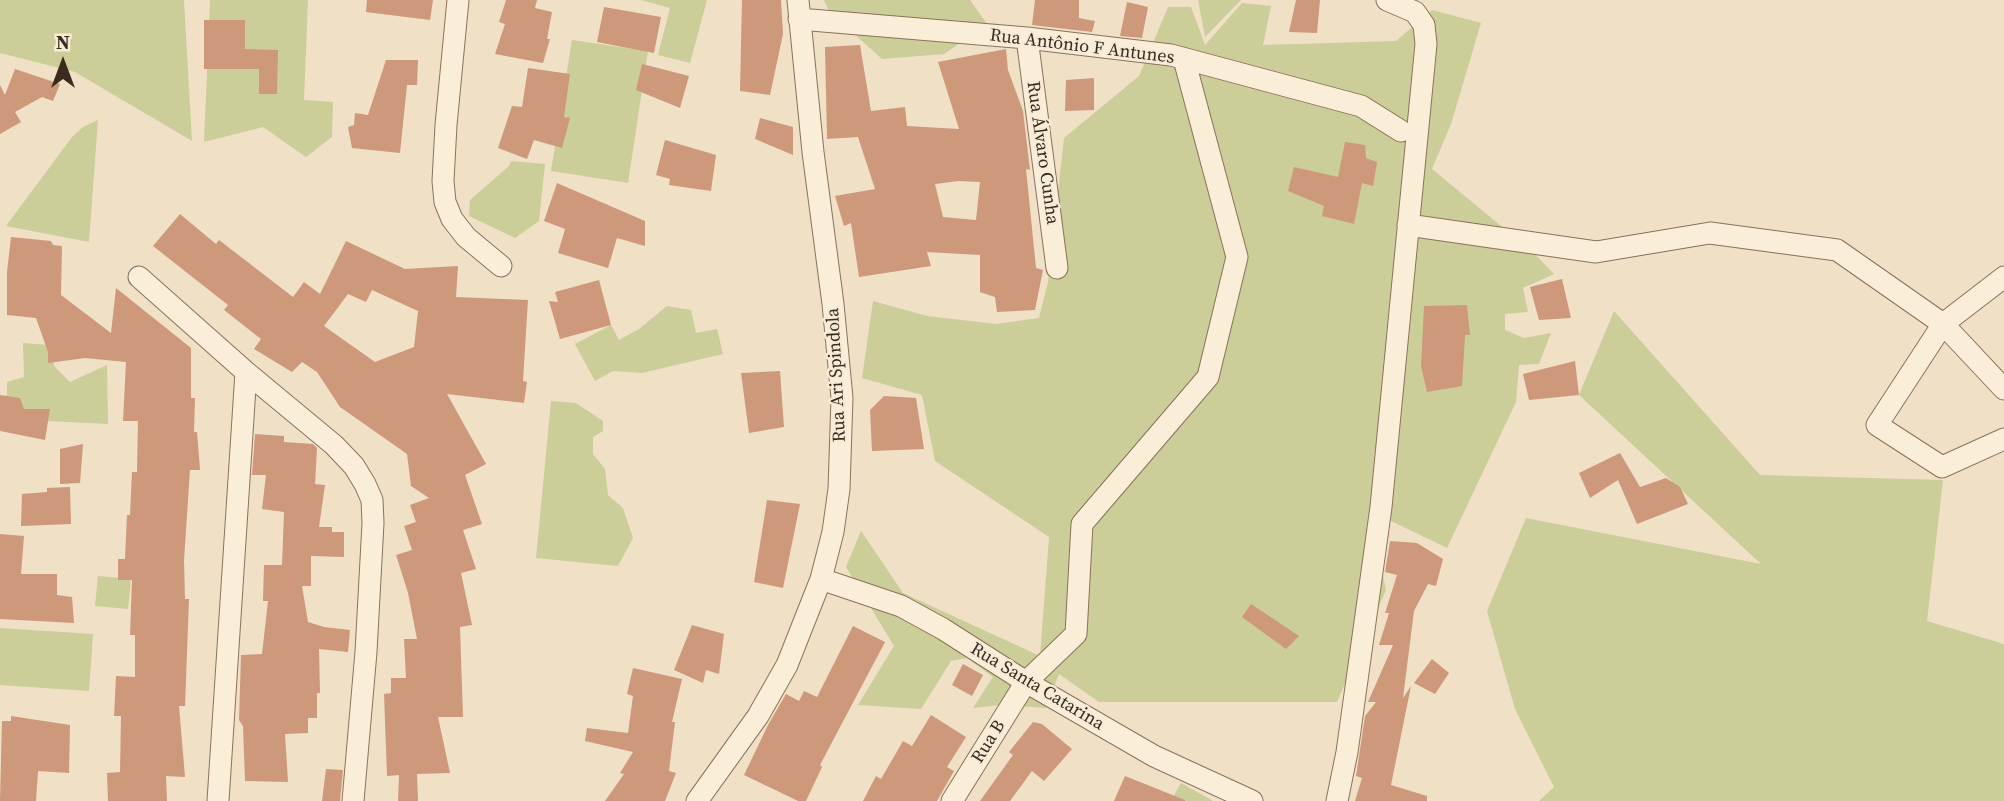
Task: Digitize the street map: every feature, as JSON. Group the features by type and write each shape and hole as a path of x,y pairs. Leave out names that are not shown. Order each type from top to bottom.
{"street":[{"path":"458,0 446,125 443,181 445,202 452,219 466,237 501,266"},
{"path":"1337,801 1347,751 1381,507 1426,44 1424,25 1415,12 1387,0"},
{"name":"Rua Antônio F Antunes","path":"798,9 1184,59 1361,106 1401,131"},
{"name":"Rua Ari Spindola","path":"697,801 758,716 787,665 821,579 833,532 839,489 842,398 798,9"},
{"name":"Rua Álvaro Cunha","path":"1027,38 1057,268"},
{"name":"Rua B","path":"952,801 1026,682 1076,634 1082,524 1208,377 1237,257 1184,59"},
{"path":"1408,225 1596,252 1710,233 1837,250 1943,324 2004,388"},
{"path":"2004,276 1943,324 1877,425 1942,467 2004,439"},
{"path":"139,277 246,372 334,445 354,466 372,500 366,652 353,801"},
{"path":"218,801 246,372"},
{"name":"Rua Santa Catarina","path":"821,579 901,606 1154,756 1252,801"}],"green space":[{"path":"0,0 184,0 192,141 75,72 0,53"},
{"path":"210,0 308,0 304,100 333,102 332,137 306,157 263,127 204,142"},
{"path":"641,0 707,0 690,63 658,55 670,8"},
{"path":"824,0 970,0 987,24 944,54 882,59 829,11"},
{"path":"1198,0 1241,0 1205,37"},
{"path":"1242,3 1271,6 1263,45 1396,41 1432,10 1481,23 1451,124 1432,169 1534,253 1554,274 1523,288 1528,312 1505,314 1505,330 1524,338 1551,333 1539,364 1519,365 1516,402 1447,548 1389,520 1379,557 1386,590 1337,702 1099,702 1059,674 1046,708 1000,705 973,708 993,677 967,658 951,661 921,709 858,705 894,646 846,567 861,531 903,593 1040,656 1049,537 935,461 922,395 862,378 873,301 927,316 996,324 1039,318 1048,282 1064,138 1139,76 1168,7 1191,7 1205,45"},
{"path":"572,40 648,51 628,183 551,171"},
{"path":"98,120 89,242 6,226 72,137 83,127"},
{"path":"511,161 545,164 539,221 515,238 469,216 470,200 509,166"},
{"path":"667,306 691,310 696,333 717,329 723,354 642,373 613,371 595,381 575,344 611,325 619,340 639,329"},
{"path":"1614,311 1760,475 1943,480 1927,621 2004,644 2004,801 1539,801 1554,787 1515,709 1487,611 1526,518 1761,564 1579,395"},
{"path":"23,343 48,345 55,367 70,382 107,365 108,424 7,419 7,382 24,377"},
{"path":"551,401 576,403 603,421 603,431 593,437 593,454 605,469 608,495 623,508 633,538 618,566 536,558"},
{"path":"98,576 131,579 128,609 95,606"},
{"path":"0,628 93,634 89,691 0,685"},
{"path":"1181,783 1213,801 1171,801"}],"building":[{"path":"367,0 433,0 430,20 366,12"},
{"path":"506,0 537,0 535,8 552,12 547,39 550,39 543,63 495,54 505,24 499,22"},
{"path":"742,0 781,0 783,34 770,95 740,91"},
{"path":"1035,0 1079,0 1079,18 1095,21 1092,32 1032,25"},
{"path":"1296,0 1320,0 1317,33 1289,32"},
{"path":"1127,2 1148,7 1142,38 1120,36"},
{"path":"604,7 661,17 654,53 597,42"},
{"path":"204,20 245,20 245,49 278,50 277,94 259,94 259,69 204,69"},
{"path":"860,45 871,111 905,107 907,126 959,129 938,62 1006,49 1008,70 1023,111 1030,170 1026,169 1036,268 1043,270 1035,310 997,312 995,297 980,292 980,255 927,252 931,266 859,277 851,223 844,226 835,196 875,189 858,137 827,139 825,47","holes":["980,182 976,220 943,217 935,184"]},
{"path":"386,60 418,60 417,85 407,85 400,153 352,148 348,127 354,125 355,113 368,115"},
{"path":"642,64 689,76 680,108 636,90"},
{"path":"528,68 570,74 564,117 570,118 562,148 534,140 527,159 498,148 512,106 522,107"},
{"path":"15,69 60,84 53,101 42,97 15,112 21,122 0,134 0,85 5,95"},
{"path":"1094,78 1094,110 1065,111 1066,80"},
{"path":"760,118 793,127 793,155 755,139"},
{"path":"665,140 716,155 711,191 669,185 670,179 656,175"},
{"path":"1345,142 1365,145 1366,158 1377,162 1373,186 1362,183 1354,224 1322,216 1324,206 1288,191 1294,167 1338,177"},
{"path":"557,183 645,221 645,246 617,238 608,268 558,253 565,229 544,221"},
{"path":"180,214 216,244 219,240 293,297 304,282 320,294 346,241 405,269 458,266 456,297 528,300 523,381 527,382 524,403 447,394 486,464 465,475 482,524 463,530 476,569 461,573 472,625 460,627 463,717 438,717 450,773 417,774 418,801 398,801 399,775 387,776 384,694 391,693 391,678 406,678 404,639 417,639 408,593 396,555 412,550 404,526 416,522 410,505 429,498 411,486 407,454 340,407 317,372 302,362 292,372 254,349 261,339 224,310 228,305 153,246","holes":["372,290 418,311 414,347 375,362 324,326 348,294 366,302"]},
{"path":"11,237 51,241 53,245 62,246 61,295 111,333 116,288 191,348 191,398 195,398 194,432 197,432 200,470 190,470 184,560 185,599 189,599 185,706 179,706 185,777 166,776 167,801 108,801 107,773 120,772 121,716 114,716 116,676 135,677 135,635 130,635 132,580 118,580 118,559 125,559 132,472 137,472 138,421 123,421 126,362 85,358 48,363 48,352 36,318 7,315 7,272"},
{"path":"1562,279 1571,318 1539,320 1530,287"},
{"path":"599,280 611,325 560,339 549,301 558,302 555,292"},
{"path":"1467,305 1470,335 1465,335 1462,386 1427,392 1421,366 1424,306"},
{"path":"1575,361 1579,395 1529,400 1523,374"},
{"path":"780,371 784,427 749,433 741,373"},
{"path":"0,395 20,398 24,409 50,409 45,440 0,431"},
{"path":"884,396 916,398 924,449 872,451 870,410"},
{"path":"255,434 284,436 284,442 313,444 317,448 315,484 325,485 319,527 332,527 332,532 344,532 344,557 311,556 311,586 302,586 308,622 350,630 348,652 319,649 320,693 317,693 317,718 308,718 308,733 285,734 288,782 245,781 243,726 239,720 241,655 262,654 268,601 263,601 264,565 282,565 284,512 262,509 266,475 252,475"},
{"path":"83,444 80,483 60,484 60,449"},
{"path":"1620,453 1640,487 1666,478 1680,487 1688,504 1637,524 1618,480 1590,498 1579,473"},
{"path":"70,487 71,524 21,526 22,494 47,492 47,488"},
{"path":"767,500 800,504 783,588 754,582"},
{"path":"0,534 24,536 21,574 57,574 57,595 72,597 74,623 0,619"},
{"path":"1390,541 1417,543 1443,559 1436,586 1428,584 1414,611 1403,698 1411,686 1391,785 1427,796 1427,801 1355,801 1362,778 1356,776 1365,716 1376,702 1368,702 1393,645 1379,645 1389,613 1385,613 1397,575 1385,572"},
{"path":"1251,604 1299,636 1286,649 1242,617"},
{"path":"692,625 724,634 719,674 706,670 703,683 674,670"},
{"path":"853,626 885,642 820,765 822,767 806,801 798,801 744,775 786,694 799,701 804,691 817,697"},
{"path":"1432,659 1449,673 1435,694 1414,683"},
{"path":"963,664 983,675 972,696 952,685"},
{"path":"633,668 682,679 672,722 675,722 669,771 676,773 665,801 605,801 624,774 620,773 633,752 585,741 587,728 628,733 633,696 627,694"},
{"path":"931,715 966,737 947,767 954,771 937,801 863,801 876,776 881,779 903,741 912,746"},
{"path":"11,716 70,725 69,773 38,771 36,801 0,801 2,721 11,721"},
{"path":"1033,722 1042,724 1072,749 1044,781 1032,771 1010,801 980,801 1013,755 1009,752"},
{"path":"326,769 343,770 340,801 322,801"},
{"path":"1125,776 1185,800 1185,801 1114,801"}]}
